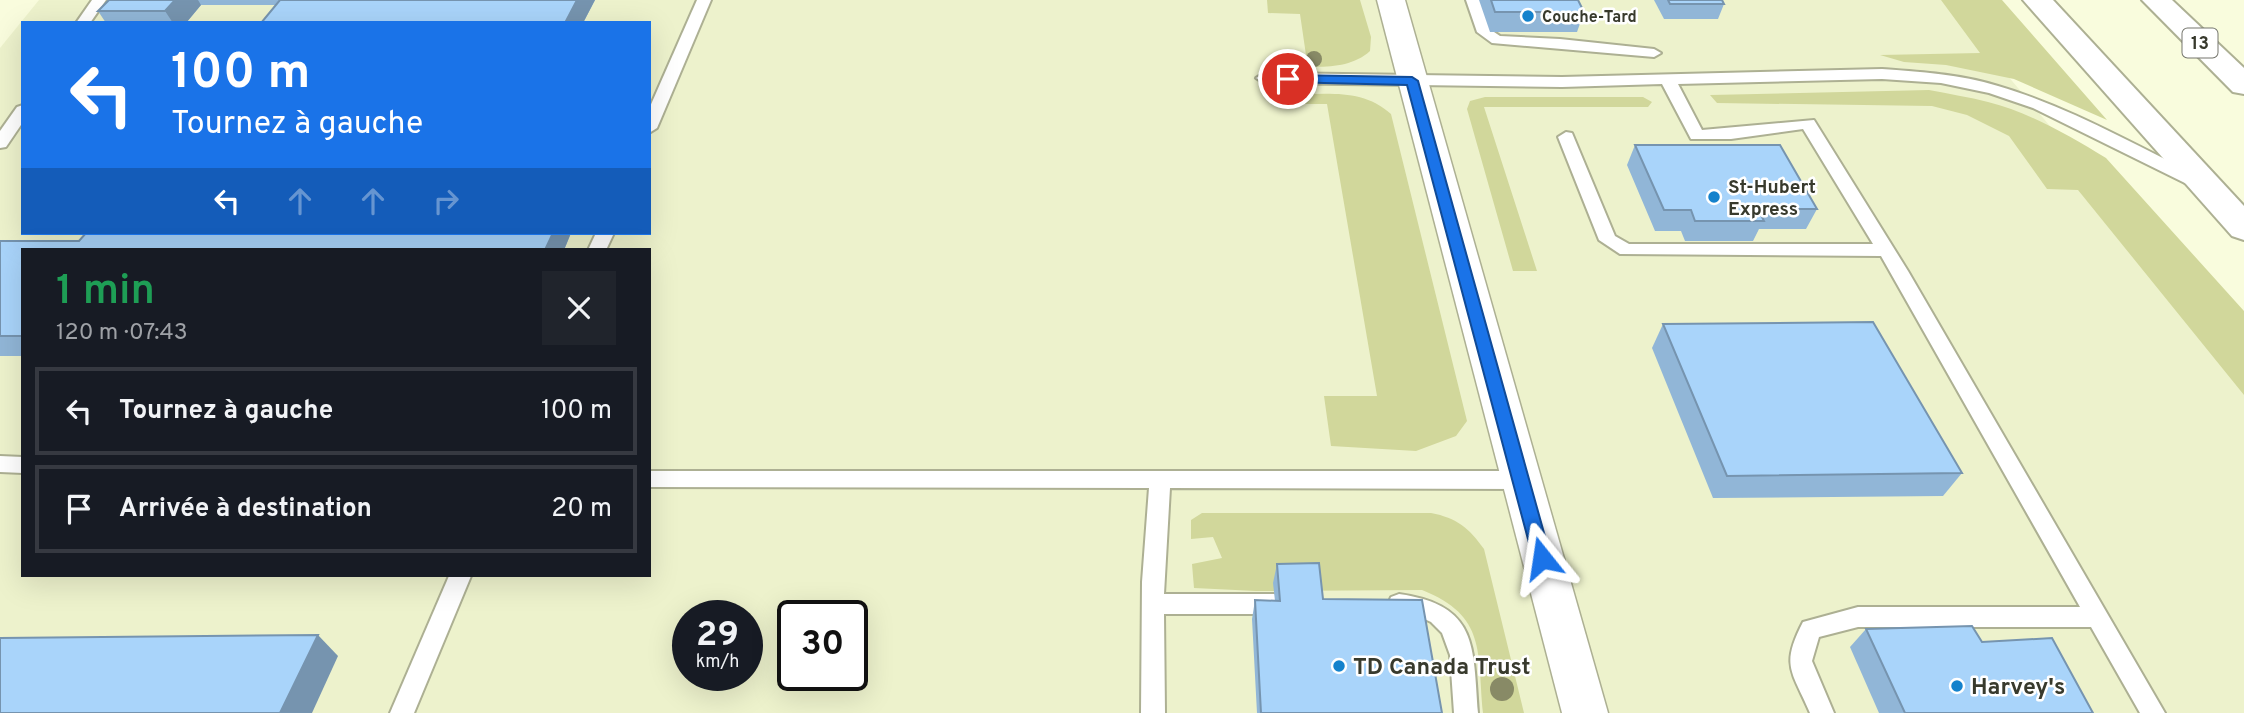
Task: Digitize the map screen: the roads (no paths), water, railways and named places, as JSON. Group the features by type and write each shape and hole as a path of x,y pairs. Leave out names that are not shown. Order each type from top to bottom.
{"main road":[{"path":"2037,0 2244,228"},
{"name":"13","path":"2156,0 2244,85"}],"street":[{"path":"1391,0 1585,713"}],"lane":[{"path":"84,21 99,0"},
{"path":"651,123 704,0"},
{"path":"1473,0 1484,32 1497,40 1654,52"},
{"path":"1264,78 1412,81 1668,80 1882,74 1941,78 2014,96 2063,115 2206,186"},
{"path":"1668,80 1698,135 1731,134 1808,122 2153,713"},
{"path":"0,143 21,113"},
{"path":"1566,137 1608,240 1626,250 1885,250"},
{"path":"0,464 21,465"},
{"path":"651,479 1521,480"},
{"path":"1153,713 1153,582 1160,481"},
{"path":"402,713 460,577"},
{"path":"1155,604 1274,604"},
{"path":"1382,604 1419,605 1433,609 1453,626 1459,637 1466,713"},
{"path":"1822,713 1800,661 1803,645 1811,629 1858,617 2097,617"}],"place":[{"name":"Couche-Tard","path":"1528,16"},
{"name":"St-Hubert Express","path":"1714,197"},
{"name":"TD Canada Trust","path":"1339,666"},
{"name":"Harvey's","path":"1957,686"}]}
